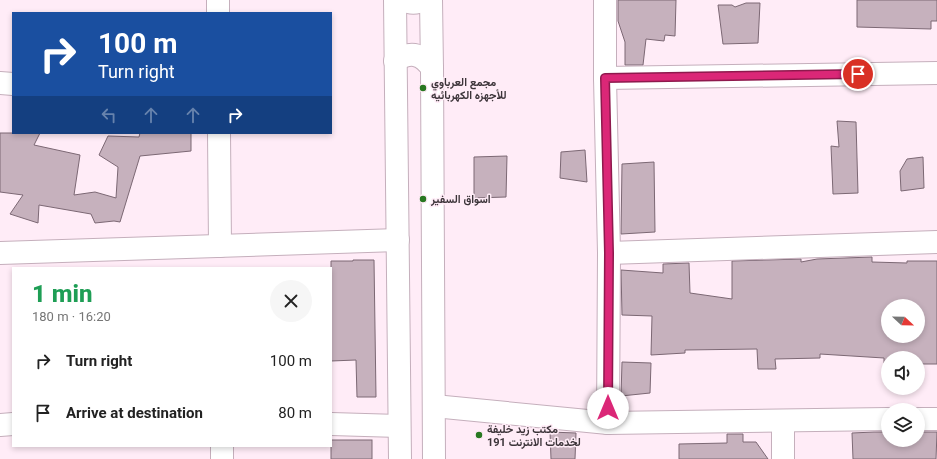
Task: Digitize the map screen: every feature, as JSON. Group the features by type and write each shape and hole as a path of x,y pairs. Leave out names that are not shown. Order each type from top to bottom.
{"street":[{"path":"218,0 218,12"},
{"path":"395,0 400,459"},
{"path":"403,0 408,2 418,2 422,0"},
{"path":"431,0 434,459"},
{"path":"605,0 605,78 609,253 608,423"},
{"path":"395,61 402,56 411,54 419,56 427,61 432,68"},
{"path":"605,78 937,73"},
{"path":"0,83 12,84"},
{"path":"219,134 220,246"},
{"path":"0,252 47,260 220,246 398,240"},
{"path":"609,253 937,242"},
{"path":"434,406 608,423 881,419"},
{"path":"925,419 937,419"},
{"path":"782,421 783,459"},
{"path":"0,425 12,424"},
{"path":"332,424 400,426"},
{"path":"222,447 222,459"}],"building":[{"path":"618,0 676,0 675,36 665,35 664,41 646,39 643,65 625,65 625,42 618,21"},
{"path":"857,0 937,0 937,21 931,21 931,29 857,27"},
{"path":"746,3 760,3 758,43 723,44 718,5 732,5 735,7"},
{"path":"837,121 856,122 858,193 833,194 831,146 839,147"},
{"path":"0,133 40,134 34,145 80,155 74,195 95,192 116,198 118,167 99,155 108,136 139,137 140,134 191,134 191,151 140,156 120,222 114,221 95,223 91,214 39,205 38,223 10,214 23,195 0,192"},
{"path":"585,150 587,182 560,178 561,152"},
{"path":"507,156 506,197 474,198 474,157"},
{"path":"923,157 924,188 901,191 900,171 907,159"},
{"path":"654,162 655,232 621,234 622,164"},
{"path":"872,257 872,262 907,263 907,261 937,261 937,364 925,364 925,351 881,351 881,358 820,354 820,358 775,359 776,369 758,369 757,349 685,350 685,353 651,355 652,316 622,315 621,270 663,273 663,264 689,263 690,293 732,299 732,261 801,259 801,262 817,259"},
{"path":"374,260 376,397 357,397 356,360 332,361 331,261"},
{"path":"622,362 651,363 650,393 621,396"},
{"path":"550,432 576,433 575,459 551,459"},
{"path":"881,432 881,447 925,447 925,432 937,432 936,459 853,459 852,433"},
{"path":"727,434 743,434 743,442 756,442 768,459 679,459 679,444 727,443"},
{"path":"332,440 372,440 372,459 331,459"}],"place":[{"name":"مجمع العرباوي للأجهزه الكهربائيه","path":"423,88"},
{"name":"اسواق السفير","path":"423,199"},
{"name":"مكتب زيد خليفة لخدمات الانترنت 191","path":"479,435"}],"route":[{"path":"608,408 609,253 605,78 858,74"}]}
